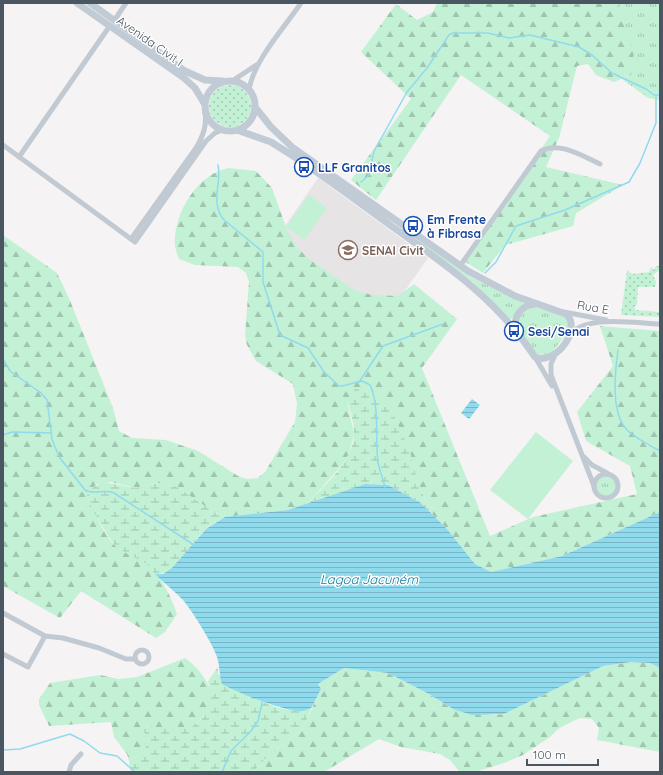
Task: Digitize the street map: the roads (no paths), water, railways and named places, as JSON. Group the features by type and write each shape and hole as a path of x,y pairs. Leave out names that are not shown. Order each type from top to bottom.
{"street":[{"name":"Avenida Civit I","path":"77,3 194,76 205,80 223,81"},
{"name":"Avenida Civit I","path":"90,3 111,24 184,78 194,88 204,103"},
{"path":"19,157 126,3"},
{"path":"249,89 251,77 260,62 301,3"},
{"path":"232,81 260,62"},
{"path":"133,240 196,148 202,137 206,123 204,103 210,89 223,81 239,83 249,89 254,97 255,106 253,117 249,123 237,130"},
{"path":"255,106 270,127 292,147 460,266 504,291 535,304 563,312 568,316 572,322 571,333 555,355 550,371 558,397 594,486 599,496 607,498 613,497 617,493 618,484 616,479 610,474 592,465 583,456"},
{"path":"205,112 211,123 222,130"},
{"path":"133,240 206,141 215,133 222,130 237,130 271,142 444,263 487,299 516,331 535,357 558,397"},
{"path":"3,145 133,240"},
{"path":"460,266 541,152 549,147 558,146 600,164"},
{"path":"516,331 515,321 519,312 524,307 535,304"},
{"name":"Rua E","path":"563,312 618,322"},
{"name":"Rua E","path":"571,333 585,324 618,322 660,324"},
{"path":"535,357 546,359 555,355"},
{"path":"594,486 599,476 610,474"},
{"path":"3,613 45,636 63,638 99,648 126,659 135,659"},
{"path":"3,654 28,667 45,636"},
{"path":"69,772 71,765 82,754"}],"water":[{"path":"472,399 480,405 469,419 461,413"},
{"name":"Lagoa Jacuném","path":"365,484 388,485 421,503 447,529 475,564 491,572 562,556 660,512 660,668 650,663 631,662 603,666 504,714 472,715 453,709 429,694 388,673 344,668 318,684 321,689 312,707 302,711 273,705 238,692 222,684 217,657 201,627 182,599 155,574 163,574 172,568 206,529 225,517 288,510"}],"waterway":[{"path":"361,182 369,175 374,151 407,92 427,68 449,35 453,33 488,33 509,38 530,35 579,47 592,55 612,73 646,89 654,95 660,95"},
{"path":"485,273 496,262 516,226 565,210 629,182 640,163 656,123 656,97"},
{"path":"218,165 219,178 217,205 219,212 223,219 263,252 263,282 280,335 308,348 324,372 339,386 362,381 370,385 375,403 378,463 385,487"},
{"path":"359,382 383,346 443,324"},
{"path":"618,350 615,381 618,415 622,424 628,431 660,451"},
{"name":"Lagoa Jacuném","path":"3,359 10,371 41,393 47,400 52,439 55,447 60,458 85,490 92,492 114,493 194,545"},
{"path":"3,435 12,432 51,433"},
{"path":"222,772 231,751 251,731 258,721 263,699"},
{"path":"3,750 20,749 70,734 84,741 100,753 117,756 135,772"}],"place":[{"name":"LLF Granitos","path":"304,167"},
{"name":"Em Frente à Fibrasa","path":"413,226"},
{"name":"SENAI Civit","path":"348,250"},
{"name":"Sesi/Senai","path":"514,331"}]}
